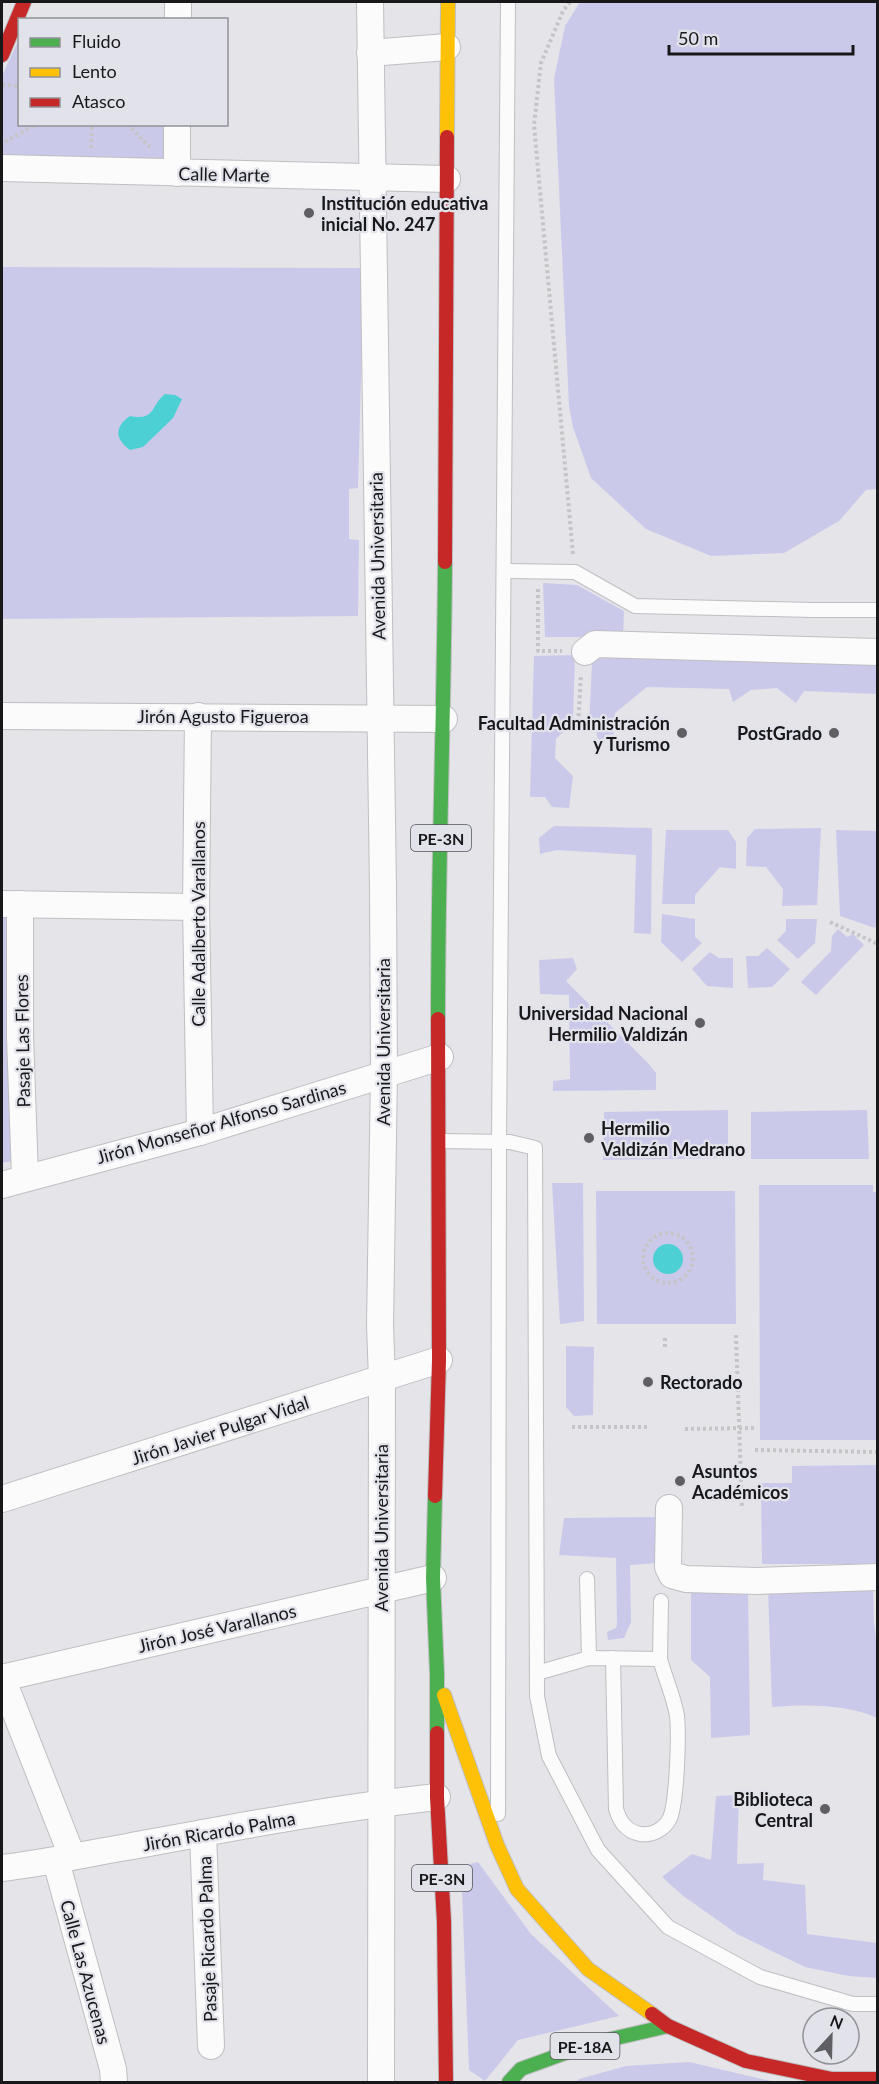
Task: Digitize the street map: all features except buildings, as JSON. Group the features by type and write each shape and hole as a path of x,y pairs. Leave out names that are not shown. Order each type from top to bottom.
{"main road":[{"path":"19,18 24,2"},
{"name":"PE-3N","path":"446,2082 444,1922 437,1797 437,1674 433,1578 439,1360 438,919 444,719 448,2"},
{"path":"2,55 16,29"},
{"path":"437,1674 497,1845 518,1889 588,1969 668,2026 746,2061 832,2079 878,2079"},
{"name":"PE-18A","path":"509,2082 521,2069 590,2044 668,2026"}],"street":[{"path":"178,2 178,18"},
{"name":"Avenida Universitaria","path":"370,2 384,1074 380,1326 381,2082"},
{"path":"370,52 447,47"},
{"path":"177,126 177,173"},
{"name":"Calle Marte","path":"2,168 447,179"},
{"path":"585,652 595,644 878,652"},
{"name":"Jirón Agusto Figueroa","path":"2,716 444,719"},
{"name":"Calle Adalberto Varallanos","path":"198,716 196,907 200,1132"},
{"path":"11,904 196,907"},
{"name":"Pasaje Las Flores","path":"11,904 21,1036 13,1181"},
{"name":"Jirón Monseñor Alfonso Sardinas","path":"13,1181 200,1132 440,1057"},
{"name":"Jirón Javier Pulgar Vidal","path":"2,1499 439,1360"},
{"path":"669,1509 668,1567 672,1575 686,1579 758,1581 878,1577"},
{"name":"Jirón José Varallanos","path":"2,1678 433,1578"},
{"name":"Calle Las Azucenas","path":"2,1678 64,1859 113,2068 114,2082"},
{"name":"Jirón Ricardo Palma","path":"2,1868 381,1803 437,1797"},
{"name":"Pasaje Ricardo Palma","path":"203,1833 211,2046"}],"lane":[{"path":"497,1845 499,1142 508,2"},
{"path":"504,571 574,572 635,606 878,610"},
{"path":"440,1141 510,1142 535,1148 537,1696 549,1756 598,1850 668,1927 760,1977 853,2004 878,2004"},
{"path":"587,1579 589,1658"},
{"path":"613,1659 616,1809 620,1821 630,1830 643,1834 660,1830 670,1819 673,1809 678,1749 677,1716 660,1659 661,1601"},
{"path":"537,1673 589,1658 660,1659"}],"path":[{"path":"570,2 563,11 541,63 534,125 574,572"},
{"path":"2,85 18,86"},
{"path":"2,144 33,126"},
{"path":"537,571 538,651 585,652 578,728"},
{"path":"830,922 878,944"},
{"path":"664,1233 681,1236 692,1248 693,1265 684,1278 676,1282 668,1284 652,1278 643,1264 642,1256 645,1248 656,1235 664,1233"},
{"path":"665,1335 665,1347"},
{"path":"736,1335 742,1509"},
{"path":"572,1427 647,1427"},
{"path":"685,1430 755,1428"},
{"path":"755,1450 878,1452"}],"shaded area":[{"path":"580,2 877,2 877,489 866,490 839,521 784,553 711,556 646,529 591,478 573,427 569,406 554,79 565,26"},
{"path":"18,41 18,126 171,126 172,159 2,158 2,76"},
{"path":"2,267 364,268 358,488 349,489 349,539 359,540 358,616 2,619"},
{"path":"543,583 577,585 624,611 623,637 545,637"},
{"path":"600,653 877,659 877,694 804,691 796,703 777,688 751,690 733,702 729,689 647,687 615,713 613,740 598,739 596,732 589,727 592,662"},
{"path":"575,655 573,722 556,739 555,758 573,776 569,808 552,807 545,797 530,797 534,656"},
{"path":"554,826 652,828 651,934 634,933 636,855 557,850 540,854 539,838"},
{"path":"821,828 817,905 782,906 783,889 766,867 746,866 747,838 755,829"},
{"path":"666,830 728,830 736,842 736,869 720,867 695,895 695,904 662,904"},
{"path":"836,830 877,831 878,919 875,928 840,916"},
{"path":"8,914 16,1160 2,1163 2,915"},
{"path":"662,914 695,919 695,937 702,943 682,962 661,942"},
{"path":"786,919 817,919 815,943 798,959 777,940 786,931"},
{"path":"838,929 847,937 853,934 864,945 816,995 801,982 831,951 832,936"},
{"path":"767,948 790,969 772,987 748,988 746,956 758,956"},
{"path":"710,952 719,958 733,958 733,988 707,986 692,969"},
{"path":"573,958 577,969 566,981 648,1063 656,1073 656,1090 553,1091 553,1081 570,1079 569,995 540,994 539,960"},
{"path":"728,1110 728,1158 603,1160 604,1112"},
{"path":"867,1110 869,1159 751,1159 751,1112"},
{"path":"552,1183 583,1183 584,1321 560,1324"},
{"path":"759,1185 873,1185 873,1192 877,1192 877,1440 760,1440"},
{"path":"596,1191 735,1191 736,1324 597,1324"},
{"path":"566,1346 594,1347 593,1415 574,1416 566,1407"},
{"path":"876,1465 877,1564 762,1564 761,1483 792,1483 792,1466"},
{"path":"659,1517 657,1563 630,1565 631,1622 624,1638 608,1640 607,1632 616,1628 617,1624 616,1558 559,1555 564,1518"},
{"path":"873,1583 878,1656 877,1718 853,1710 826,1706 772,1707 768,1588"},
{"path":"691,1588 748,1588 750,1735 711,1738 710,1677 691,1660"},
{"path":"739,1795 737,1864 764,1863 763,1880 805,1885 807,1934 877,1943 877,1978 849,1976 805,1967 737,1934 682,1895 662,1877 692,1854 711,1860 716,1796"},
{"path":"478,1862 531,1934 619,2016 518,2040 485,2081 469,2070 461,1866"},
{"path":"689,2062 775,2082 576,2082 579,2079 626,2066"}],"water":[{"path":"165,394 175,395 182,399 173,418 143,447 130,450 119,437 121,424 130,416 138,417 149,414"},
{"path":"668,1244 679,1248 683,1259 679,1270 668,1274 657,1270 653,1259 657,1248"}],"traffic: fast":[{"path":"438,1019 445,562"},
{"path":"435,1496 433,1578 437,1733"},
{"path":"509,2082 521,2069 590,2044 668,2026"}],"traffic: slow":[{"path":"447,137 448,2"},
{"path":"444,1695 497,1845 517,1889 588,1969 652,2014"}],"traffic: jam":[{"path":"2,55 24,2"},
{"path":"445,562 447,137"},
{"path":"435,1496 439,1360 438,1019"},
{"path":"437,1733 437,1797 444,1922 446,2082"},
{"path":"652,2014 668,2026 746,2061 832,2079 878,2079"}],"place":[{"name":"Institución educativa inicial No. 247","path":"309,213"},
{"name":"Facultad Administración y Turismo","path":"682,733"},
{"name":"PostGrado","path":"834,733"},
{"name":"Universidad Nacional Hermilio Valdizán","path":"700,1023"},
{"name":"Hermilio Valdizán Medrano","path":"589,1138"},
{"name":"Rectorado","path":"648,1382"},
{"name":"Asuntos Académicos","path":"680,1481"},
{"name":"Biblioteca Central","path":"825,1809"}]}
